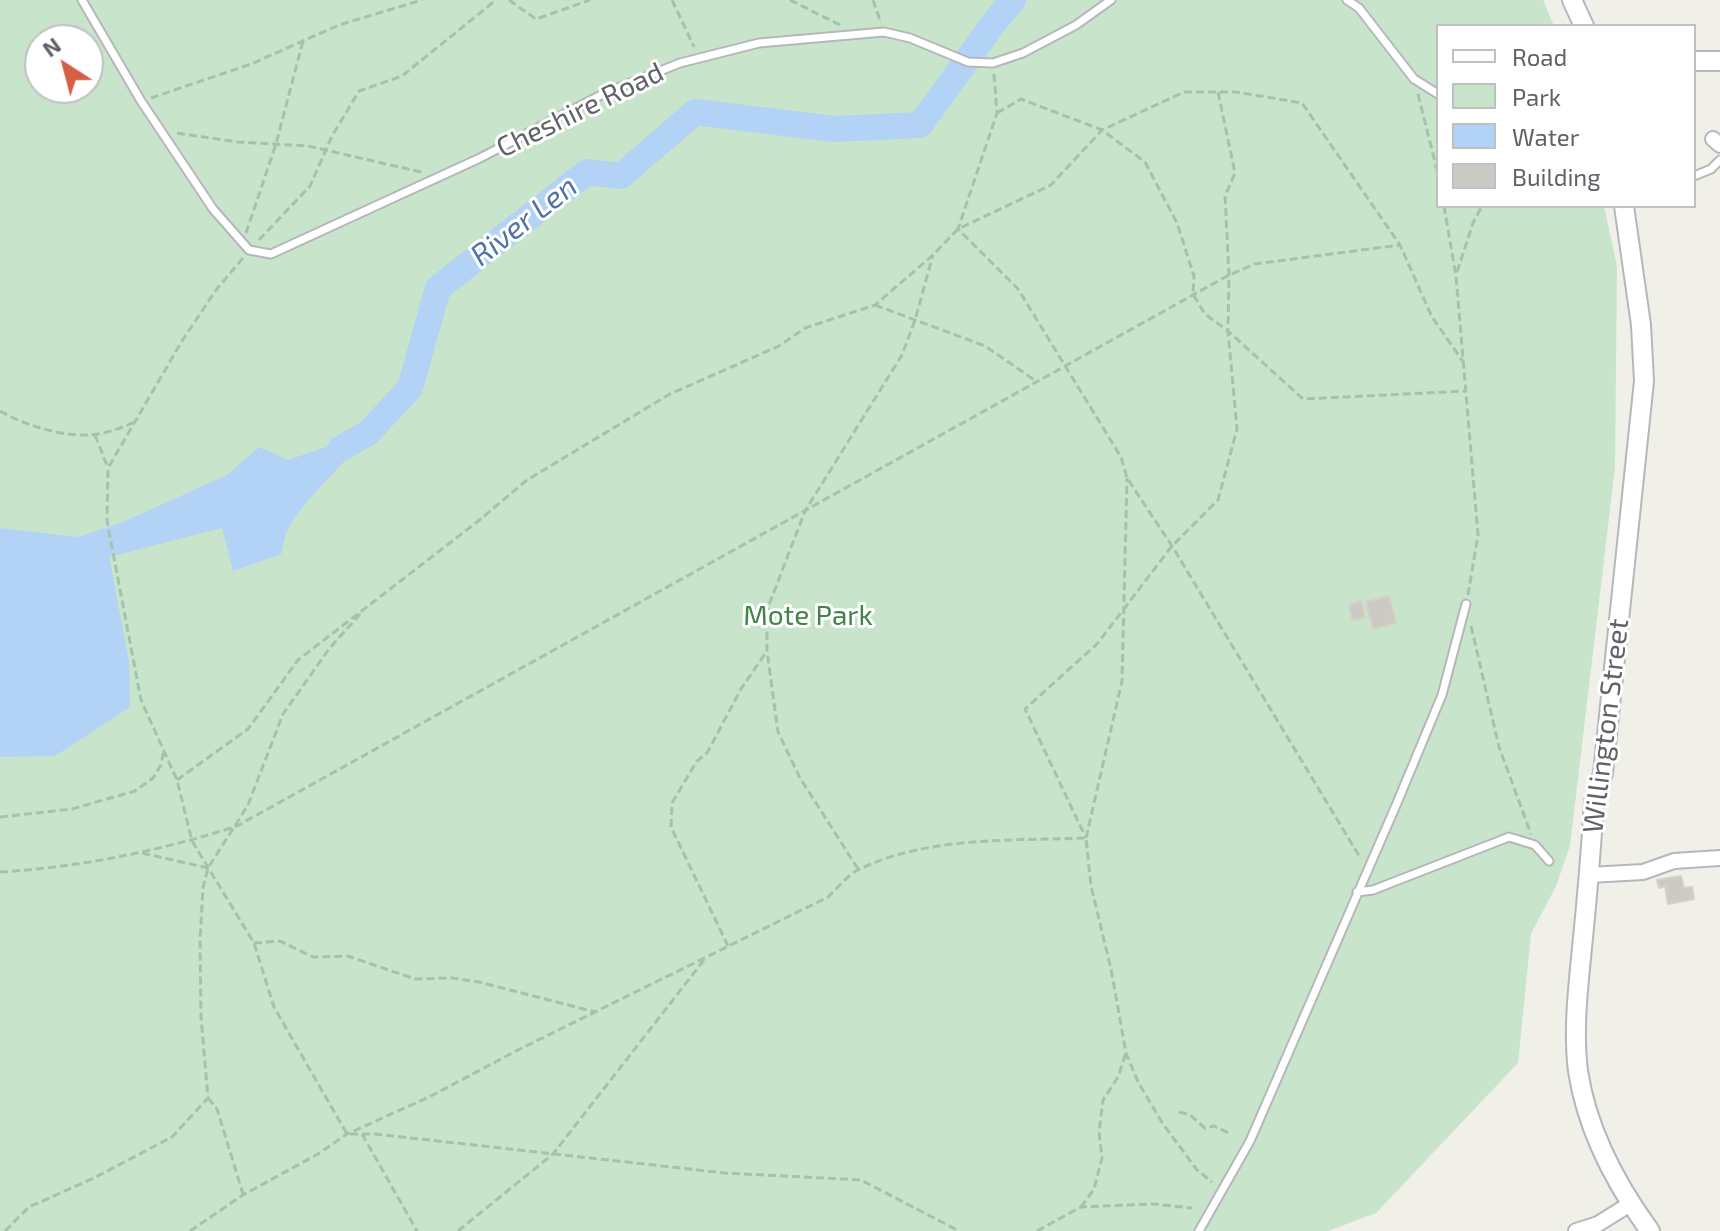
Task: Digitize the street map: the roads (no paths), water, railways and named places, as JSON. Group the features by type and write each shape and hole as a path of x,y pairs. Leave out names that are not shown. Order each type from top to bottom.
{"street":[{"path":"1572,0 1583,24"},
{"path":"1696,61 1720,61"},
{"name":"Willington Street","path":"1624,208 1634,270 1644,381 1603,773 1594,802 1578,993 1578,1068 1594,1129 1608,1165 1650,1231"},
{"path":"1589,875 1643,872 1674,861 1720,858"},
{"path":"1576,1231 1598,1224 1630,1204"}],"lane":[{"name":"Cheshire Road","path":"82,0 141,101 206,200 246,247 271,254 441,176 605,93 680,63 759,43 884,32 910,38 968,62 993,63 1023,53 1076,25 1111,0"},
{"path":"1347,0 1359,8 1414,79 1436,93"},
{"path":"1696,175 1711,169 1720,160"},
{"path":"1199,1231 1250,1141 1368,869 1442,695 1466,604"},
{"path":"1357,892 1373,890 1509,837 1535,845 1549,861"}],"water":[{"path":"368,433 299,512 287,531 281,554 233,571 222,528 109,557 129,661 130,707 55,756 0,757 0,528 78,537 123,522 227,475 259,447 288,460"}],"waterway":[{"name":"River Len","path":"340,449 368,433 410,388 438,288 587,172 621,176 695,112 834,129 920,125 1013,0"}],"park label":[{"name":"Mote Park","path":"808,616"}]}
